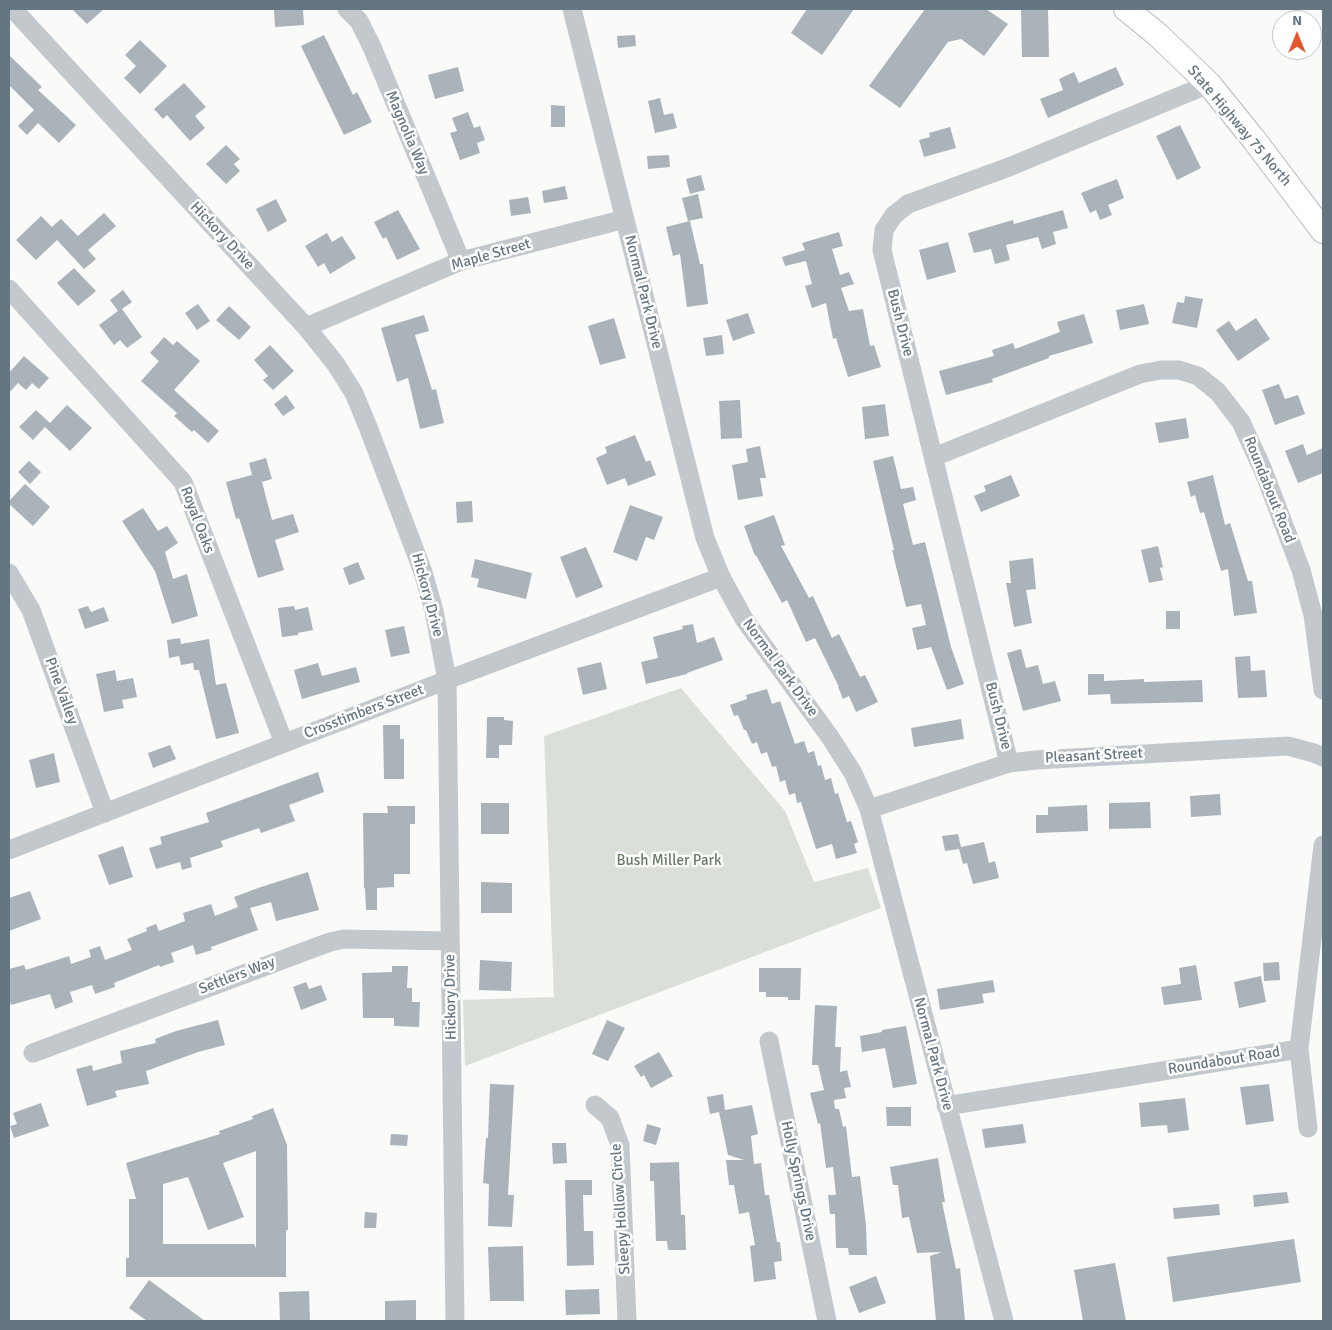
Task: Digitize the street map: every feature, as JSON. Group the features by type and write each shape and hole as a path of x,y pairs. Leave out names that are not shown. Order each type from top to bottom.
{"main road":[{"name":"State Highway 75 North","path":"1126,9 1158,35 1209,84 1323,230"}],"street":[{"name":"Hickory Drive","path":"13,9 306,327 340,370 354,394 368,427 423,572 434,611 447,680 455,1321"},
{"name":"Magnolia Way","path":"347,9 358,21 372,47 461,261"},
{"name":"Normal Park Drive","path":"572,9 705,538 721,577 744,618 844,759 853,773 869,809 1004,1321"},
{"name":"Bush Drive","path":"1010,764 882,250 884,230 894,215 908,204 1009,167 1209,84"},
{"name":"Maple Street","path":"306,327 461,261 625,219"},
{"name":"Royal Oaks","path":"9,289 183,482 284,744"},
{"name":"Roundabout Road","path":"934,457 1140,374 1160,370 1179,370 1198,376 1218,392 1241,422 1263,470 1301,570 1313,615 1323,690"},
{"name":"Pine Valley","path":"9,573 32,610 105,813"},
{"name":"Crosstimbers Street","path":"9,850 447,680 721,577"},
{"name":"Pleasant Street","path":"869,809 1010,764 1036,760 1288,746 1314,752 1323,757"},
{"name":"Roundabout Road","path":"946,1106 1299,1049 1323,845"},
{"name":"Settlers Way","path":"33,1053 330,942 344,939 450,941"},
{"name":"Holly Springs Drive","path":"769,1042 827,1321"},
{"path":"1299,1049 1308,1128"},
{"name":"Sleepy Hollow Circle","path":"595,1105 610,1118 620,1145 628,1321"}],"green space":[{"name":"Bush Miller Park","path":"681,688 785,811 814,882 868,868 881,908 465,1066 463,1000 554,997 544,736"}],"building":[{"path":"72,9 104,9 87,24"},
{"path":"274,9 303,9 304,25 275,27"},
{"path":"807,9 854,9 822,55 791,33"},
{"path":"925,9 986,9 1008,24 984,56 961,39 948,42 900,108 869,86"},
{"path":"1021,9 1048,9 1049,57 1022,57"},
{"path":"324,35 353,95 357,92 372,122 344,135 301,46"},
{"path":"635,35 636,46 618,48 617,36"},
{"path":"140,40 167,66 140,94 124,78 136,66 125,55"},
{"path":"9,55 42,87 38,90 76,125 59,143 38,123 27,135 18,126 34,110 9,85"},
{"path":"458,67 464,91 435,99 428,75"},
{"path":"1116,67 1124,85 1048,118 1040,99 1063,90 1059,79 1074,72 1079,83"},
{"path":"184,83 206,107 195,116 205,128 190,141 167,115 163,119 154,109"},
{"path":"660,98 664,115 673,113 677,128 655,133 648,101"},
{"path":"551,105 565,106 565,127 551,127"},
{"path":"468,112 474,128 480,126 485,140 477,143 480,153 460,160 450,133 457,131 452,118"},
{"path":"1180,125 1201,168 1177,180 1156,136"},
{"path":"950,127 956,148 924,157 919,140 930,137 929,133"},
{"path":"226,145 240,159 234,164 240,171 226,184 206,164"},
{"path":"669,155 670,167 648,169 647,156"},
{"path":"701,175 705,190 690,194 686,179"},
{"path":"1117,179 1124,198 1108,205 1112,215 1100,220 1096,210 1090,213 1081,193"},
{"path":"565,186 568,199 544,203 542,191"},
{"path":"698,194 703,218 688,221 682,198"},
{"path":"528,197 531,213 511,216 509,200"},
{"path":"276,199 287,221 268,232 256,209"},
{"path":"398,210 420,249 397,260 386,237 383,239 374,222"},
{"path":"1063,210 1068,228 1053,232 1056,244 1042,249 1038,237 1006,245 1010,260 995,264 991,249 974,253 968,233 1013,220 1014,224"},
{"path":"104,213 116,226 88,250 96,259 84,269 57,240 36,260 16,240 41,216 52,227 61,219 78,236"},
{"path":"690,221 700,264 703,264 708,304 687,307 680,254 673,256 666,227"},
{"path":"839,232 843,246 832,249 840,275 849,272 854,284 841,288 849,311 863,309 870,346 874,345 881,367 848,377 836,338 833,339 826,303 812,308 805,286 812,284 806,261 785,266 782,257 805,250 802,243"},
{"path":"327,233 332,242 342,236 356,258 330,274 324,263 318,267 305,246"},
{"path":"948,242 956,272 927,280 919,250"},
{"path":"74,268 96,291 78,306 57,283"},
{"path":"123,290 132,302 122,309 142,337 127,348 120,340 114,345 99,325 118,311 110,300"},
{"path":"1185,296 1203,299 1197,328 1172,323 1177,302 1184,303"},
{"path":"198,304 210,321 197,330 185,313"},
{"path":"1144,304 1149,324 1120,330 1116,310"},
{"path":"229,306 251,327 239,340 216,320"},
{"path":"748,313 755,333 733,341 726,320"},
{"path":"1084,314 1093,343 1049,356 1049,358 992,379 993,382 946,395 939,371 994,356 992,350 1013,343 1015,349 1060,332 1057,322"},
{"path":"424,315 429,331 415,335 432,390 436,389 444,423 420,429 408,378 397,382 381,328"},
{"path":"614,318 626,358 600,365 588,326"},
{"path":"1256,318 1270,339 1238,361 1216,330 1229,321 1236,331"},
{"path":"722,335 724,354 706,356 703,338"},
{"path":"164,337 173,345 177,341 200,361 174,390 219,431 208,443 174,416 177,413 141,381 159,361 150,353"},
{"path":"270,345 294,371 273,390 263,380 268,376 254,360"},
{"path":"24,356 49,378 39,389 32,383 26,390 18,383 9,393 9,373"},
{"path":"1279,384 1285,399 1298,395 1305,414 1275,425 1262,390"},
{"path":"286,395 295,408 283,416 274,404"},
{"path":"740,400 742,438 721,439 719,401"},
{"path":"885,404 889,436 865,439 862,407"},
{"path":"67,405 92,428 70,451 45,427 33,440 19,427 36,410 50,423"},
{"path":"1186,418 1189,438 1159,443 1155,423"},
{"path":"635,435 646,462 650,460 656,475 628,486 625,478 607,485 596,458 607,453 605,447"},
{"path":"1303,444 1307,455 1323,448 1323,473 1298,483 1285,451"},
{"path":"760,446 766,478 760,478 763,496 738,500 732,465 748,462 746,449"},
{"path":"893,456 901,489 913,487 916,500 903,504 913,545 925,542 951,647 964,684 947,690 931,647 917,650 912,628 926,625 921,604 906,607 892,550 894,550 873,461"},
{"path":"266,458 272,479 262,482 272,520 293,514 299,532 275,540 284,570 258,578 239,518 236,519 226,482 252,475 249,463"},
{"path":"29,461 41,472 30,484 18,472"},
{"path":"1011,475 1020,496 981,512 974,496 986,491 984,486"},
{"path":"1213,475 1225,525 1230,523 1248,581 1252,581 1257,613 1234,616 1228,569 1221,571 1204,512 1200,513 1195,495 1191,497 1187,482"},
{"path":"25,484 50,507 33,526 9,504 9,501"},
{"path":"472,501 473,522 457,523 456,502"},
{"path":"630,505 663,517 654,540 646,537 637,561 613,552"},
{"path":"143,508 158,531 167,526 178,543 165,552 173,579 187,574 198,616 172,624 155,571 122,521"},
{"path":"774,515 785,545 781,546 809,598 813,596 832,638 839,634 860,677 865,675 878,702 856,712 849,696 843,699 815,638 806,642 787,600 782,603 755,556 744,526"},
{"path":"1158,546 1163,567 1160,568 1163,580 1149,583 1141,550"},
{"path":"586,547 603,587 576,598 560,557"},
{"path":"1033,558 1036,589 1026,590 1032,623 1014,627 1006,583 1011,583 1009,561"},
{"path":"475,559 532,573 526,599 477,587 479,579 471,577"},
{"path":"358,562 365,579 349,585 343,568"},
{"path":"88,606 91,612 104,607 109,621 85,629 78,609"},
{"path":"294,606 295,610 308,607 313,630 298,633 298,635 282,637 278,608"},
{"path":"1166,611 1180,611 1180,629 1166,629"},
{"path":"693,624 697,643 714,637 723,660 687,674 646,684 641,662 658,658 653,637 683,629 682,626"},
{"path":"404,626 410,653 391,657 385,630"},
{"path":"180,638 181,644 209,639 216,685 226,683 239,733 216,739 199,670 194,670 193,663 181,665 179,656 169,658 167,640"},
{"path":"1021,649 1026,668 1038,665 1043,684 1055,681 1061,701 1023,711 1007,653"},
{"path":"1250,656 1251,671 1265,670 1267,697 1238,698 1235,657"},
{"path":"601,662 607,689 583,695 577,668"},
{"path":"318,663 322,676 356,667 360,682 302,699 294,670"},
{"path":"115,670 117,681 133,678 137,697 122,700 124,708 104,712 96,674"},
{"path":"1088,674 1104,674 1104,681 1144,679 1144,682 1202,680 1203,702 1111,704 1110,694 1088,695"},
{"path":"767,689 772,704 780,701 795,744 804,741 808,753 814,751 818,766 821,765 825,780 831,778 835,794 838,793 847,822 851,821 858,842 854,844 857,853 836,859 832,844 816,849 801,802 797,803 795,793 789,795 785,780 780,782 776,766 772,767 767,752 761,754 757,742 752,744 738,715 734,716 730,705 747,699 746,695"},
{"path":"487,717 504,717 504,720 513,721 512,745 499,745 499,758 486,758"},
{"path":"961,719 964,739 914,747 911,728"},
{"path":"383,725 400,725 400,739 404,739 404,779 384,779"},
{"path":"170,745 176,759 153,768 148,753"},
{"path":"54,753 60,782 36,788 29,760"},
{"path":"318,772 324,792 289,805 295,821 261,833 259,828 221,841 223,847 190,858 192,867 182,870 180,862 156,869 149,848 162,844 160,837 209,822 206,813"},
{"path":"1220,794 1221,815 1191,817 1190,796"},
{"path":"1150,802 1151,828 1109,829 1109,803"},
{"path":"481,803 509,803 509,834 481,834"},
{"path":"1087,805 1088,831 1036,833 1036,815 1048,815 1048,807"},
{"path":"387,806 415,806 415,824 410,824 410,874 394,874 394,887 377,888 377,910 366,910 363,813 388,813"},
{"path":"958,834 961,847 984,842 989,863 995,861 999,878 973,884 967,863 963,864 959,849 945,851 942,836"},
{"path":"123,846 133,877 109,885 98,855"},
{"path":"308,872 319,910 276,921 271,902 250,908 258,930 211,947 212,950 196,955 193,945 171,953 174,962 160,967 159,965 114,983 115,987 95,994 92,985 70,992 73,1002 55,1009 50,994 11,1005 9,999 9,969 24,965 26,970 69,956 71,964 91,957 89,950 100,946 105,960 132,950 127,939 147,931 146,928 156,924 159,931 185,921 183,913 211,904 215,916 238,907 234,897"},
{"path":"481,882 512,883 512,913 481,913"},
{"path":"30,891 41,919 9,931 9,898"},
{"path":"480,960 512,962 511,991 479,990"},
{"path":"1279,962 1280,980 1264,981 1263,963"},
{"path":"1196,965 1202,1000 1164,1005 1161,987 1181,984 1179,968"},
{"path":"392,966 408,966 407,988 412,988 412,1002 420,1002 419,1027 394,1026 394,1018 363,1018 362,973 392,972"},
{"path":"759,968 801,968 800,1000 788,1000 788,997 766,997 766,992 759,992"},
{"path":"1261,976 1266,1002 1239,1008 1234,982"},
{"path":"993,980 995,992 982,994 984,1003 940,1010 937,989"},
{"path":"306,982 309,989 321,985 327,1000 301,1010 293,987"},
{"path":"815,1005 837,1006 835,1047 841,1047 840,1072 847,1070 851,1087 844,1088 846,1098 834,1100 835,1109 839,1109 843,1127 846,1126 852,1177 860,1176 866,1225 867,1255 849,1255 848,1248 836,1248 835,1214 830,1214 828,1195 836,1195 833,1167 826,1168 820,1123 818,1124 810,1093 824,1090 818,1065 812,1065"},
{"path":"218,1020 225,1045 198,1052 146,1071 149,1084 115,1091 117,1097 87,1106 76,1069 92,1065 93,1071 122,1063 120,1051 156,1043 155,1039 176,1031"},
{"path":"607,1020 625,1028 608,1061 592,1054"},
{"path":"906,1026 917,1084 893,1088 885,1048 862,1052 860,1036"},
{"path":"659,1052 673,1076 651,1088 644,1075 641,1077 634,1066"},
{"path":"490,1084 514,1085 508,1195 514,1195 512,1227 488,1226 489,1184 483,1183 486,1138 488,1138"},
{"path":"1269,1084 1274,1121 1246,1125 1240,1087"},
{"path":"723,1094 725,1110 752,1105 758,1134 751,1136 754,1164 761,1163 765,1195 769,1195 777,1242 780,1242 782,1261 774,1262 776,1279 754,1282 750,1246 755,1245 749,1212 739,1214 734,1185 729,1185 726,1160 744,1160 728,1155 719,1112 710,1114 707,1097"},
{"path":"1185,1098 1189,1130 1168,1133 1167,1125 1141,1127 1139,1103"},
{"path":"41,1103 49,1126 14,1138 10,1126 17,1124 13,1113"},
{"path":"886,1107 911,1107 911,1126 887,1126"},
{"path":"273,1108 287,1145 288,1230 286,1230 286,1277 126,1277 126,1258 129,1258 129,1199 136,1199 126,1163 220,1134 219,1131 253,1119 252,1116","holes":["256,1151 256,1248 254,1244 163,1244 163,1184 188,1177 208,1230 244,1217 223,1163"]},
{"path":"647,1124 661,1128 656,1145 643,1141"},
{"path":"1023,1124 1026,1143 985,1148 982,1129"},
{"path":"391,1134 408,1135 407,1146 390,1145"},
{"path":"552,1143 566,1143 567,1163 553,1164"},
{"path":"938,1158 945,1202 942,1202 956,1269 960,1268 965,1321 936,1321 930,1256 942,1252 917,1253 909,1217 902,1218 898,1185 893,1185 890,1167"},
{"path":"679,1162 681,1215 685,1215 686,1250 668,1250 667,1241 656,1241 654,1181 650,1181 650,1163"},
{"path":"565,1180 592,1180 592,1195 583,1195 584,1231 593,1231 594,1265 567,1266"},
{"path":"1287,1192 1289,1203 1254,1207 1253,1195"},
{"path":"1219,1204 1220,1215 1174,1219 1173,1208"},
{"path":"365,1212 377,1213 376,1228 364,1228"},
{"path":"1294,1239 1301,1282 1173,1302 1167,1257"},
{"path":"523,1246 524,1301 490,1301 488,1247"},
{"path":"1115,1263 1126,1321 1083,1321 1074,1270"},
{"path":"876,1276 886,1303 859,1313 849,1287"},
{"path":"149,1280 205,1321 147,1321 129,1308"},
{"path":"599,1289 600,1314 566,1315 565,1290"},
{"path":"309,1291 310,1321 280,1321 279,1292"},
{"path":"416,1300 416,1321 385,1321 385,1301"}]}
